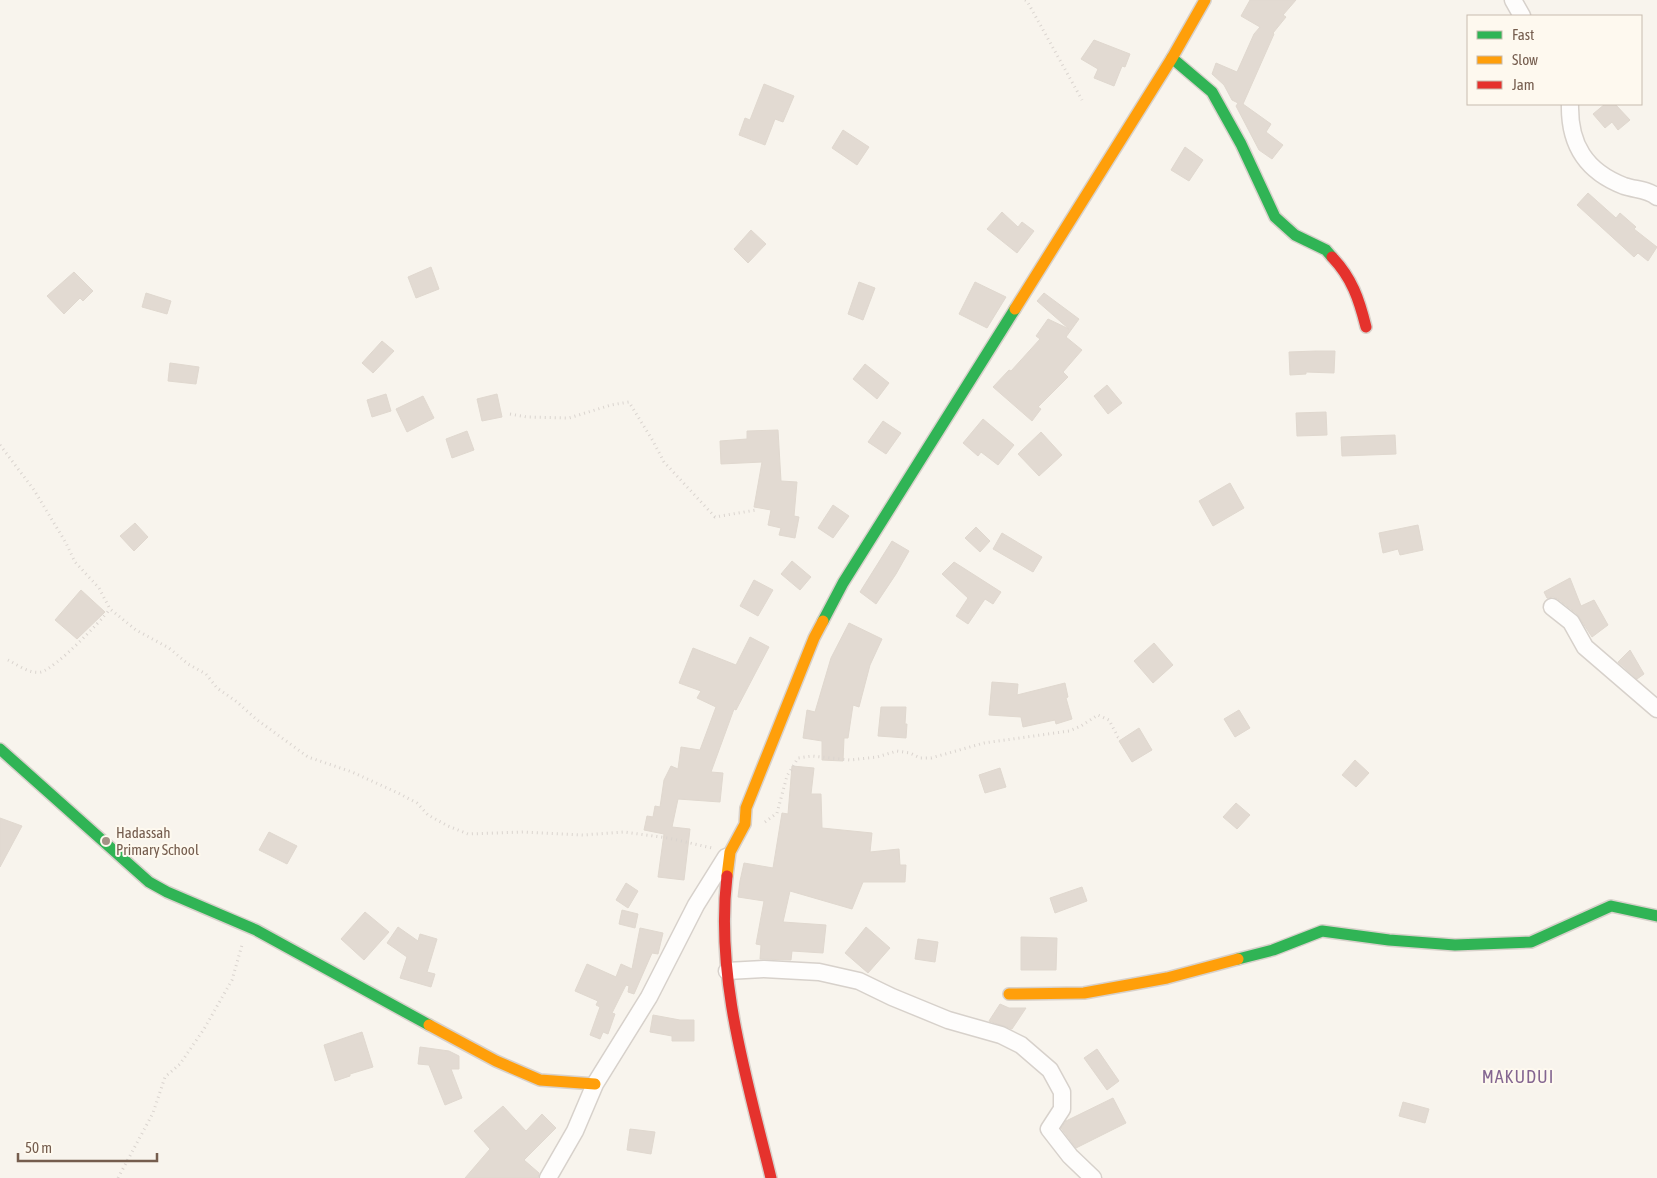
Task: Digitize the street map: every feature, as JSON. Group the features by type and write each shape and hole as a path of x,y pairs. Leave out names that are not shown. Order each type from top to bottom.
{"street":[{"path":"548,1178 575,1131 595,1084 648,997 696,905 730,852 745,824 746,808 806,656 842,583 1172,58 1204,0"},
{"path":"1512,0 1521,15"},
{"path":"1172,58 1212,92 1241,144 1275,217 1295,235 1326,250 1345,270 1360,301 1366,327"},
{"path":"1570,105 1570,122 1576,145 1594,170 1624,186 1650,192 1657,197"},
{"path":"1552,607 1570,622 1585,647 1657,709"},
{"path":"0,749 149,882 167,892 256,930 496,1061 525,1074 551,1082 595,1084"},
{"path":"730,852 724,902 727,971 735,1032 772,1178"},
{"path":"1009,994 1084,993 1167,978 1273,950 1322,931 1389,940 1455,945 1531,942 1611,906 1657,916"},
{"path":"727,971 764,969 819,972 859,981 948,1020 1001,1035 1021,1045 1050,1070 1062,1092 1062,1109 1049,1128 1070,1156 1094,1178"}],"path":[{"path":"1025,0 1028,1 1082,100"},
{"path":"510,414 527,417 569,418 611,405 629,402 664,462 715,517 756,510"},
{"path":"0,445 34,490 66,543 75,562 99,588 110,608 136,630 169,648 188,664 206,674 217,688 308,757 359,775 398,793 417,803 428,815 468,834 523,832 583,835 624,832 668,838 730,852"},
{"path":"8,660 29,671 41,672 76,645 110,608"},
{"path":"745,824 764,822 777,813 787,776 798,758 812,756 850,760 877,757 897,751 910,753 920,758 931,758 984,743 1069,731 1081,726 1098,714 1109,720 1120,738"},
{"path":"118,1178 153,1114 165,1077 180,1064 204,1029 232,980 240,947 256,930"}],"building":[{"path":"1250,0 1296,0 1283,15 1286,17 1273,33 1243,104 1271,124 1266,132 1283,145 1272,159 1259,150 1236,106 1238,103 1232,100 1224,85 1212,74 1216,63 1237,72 1254,34 1260,27 1241,16"},
{"path":"1094,40 1130,54 1125,67 1122,66 1114,86 1094,78 1098,69 1081,59"},
{"path":"764,84 794,96 783,122 775,119 765,145 739,135 745,118 750,120"},
{"path":"1604,105 1616,105 1630,120 1618,130 1612,122 1605,128 1593,114"},
{"path":"843,130 869,147 857,165 832,148"},
{"path":"1185,147 1203,160 1189,181 1171,170"},
{"path":"1588,193 1616,218 1620,213 1636,227 1634,229 1657,247 1648,261 1638,253 1634,257 1577,205"},
{"path":"1002,212 1018,227 1022,222 1034,231 1017,253 987,229"},
{"path":"751,230 766,244 748,263 734,249"},
{"path":"431,267 439,289 416,298 408,277"},
{"path":"74,272 93,291 83,301 80,298 64,314 47,296"},
{"path":"859,282 875,288 863,320 848,314"},
{"path":"975,282 1006,297 987,328 959,314"},
{"path":"146,293 171,301 167,314 142,307"},
{"path":"1044,293 1079,319 1066,337 1082,350 1063,372 1068,377 1038,407 1041,409 1032,421 993,387 1009,370 1011,371 1040,339 1036,336 1048,319 1069,329 1037,301"},
{"path":"382,341 394,351 373,373 362,363"},
{"path":"1335,351 1334,373 1306,372 1306,374 1290,375 1289,352"},
{"path":"170,363 199,367 196,384 168,381"},
{"path":"865,364 889,383 877,399 853,379"},
{"path":"1107,385 1122,403 1108,414 1094,396"},
{"path":"386,394 391,411 372,417 367,400"},
{"path":"497,394 502,417 482,421 477,399"},
{"path":"423,396 434,418 407,432 396,409"},
{"path":"1326,412 1327,435 1297,436 1296,413"},
{"path":"983,419 1014,445 998,465 981,452 978,456 963,443"},
{"path":"883,421 901,433 886,454 868,442"},
{"path":"778,430 781,481 797,482 794,516 799,517 795,538 779,535 781,528 768,525 771,510 754,507 762,462 721,464 720,441 747,439 747,431"},
{"path":"467,431 474,450 452,458 446,439"},
{"path":"1041,432 1062,455 1039,476 1018,454"},
{"path":"1395,435 1396,454 1342,456 1341,437"},
{"path":"1230,483 1244,508 1213,526 1199,501"},
{"path":"833,505 849,516 833,538 818,528"},
{"path":"135,523 148,537 134,551 120,536"},
{"path":"1418,525 1423,550 1400,555 1398,549 1383,553 1379,533"},
{"path":"976,527 990,541 980,552 965,538"},
{"path":"1002,533 1042,557 1033,572 993,549"},
{"path":"892,541 909,551 876,604 860,592"},
{"path":"792,561 811,577 800,590 781,574"},
{"path":"954,562 1001,592 993,604 985,599 968,624 956,616 968,598 942,574"},
{"path":"1570,578 1581,606 1594,600 1608,625 1592,637 1577,614 1558,599 1553,597 1547,598 1544,592"},
{"path":"754,580 773,590 758,616 740,606"},
{"path":"81,590 105,612 77,639 55,620"},
{"path":"849,623 882,639 870,665 859,707 853,705 848,738 844,738 843,761 822,760 822,741 803,738 807,710 815,712 831,658"},
{"path":"750,637 769,647 736,710 734,709 711,772 723,773 720,802 678,799 672,827 690,829 684,880 658,877 664,834 644,830 647,816 653,817 655,806 660,807 664,780 671,766 678,769 681,747 700,750 716,707 697,698 701,691 679,683 693,648 736,665"},
{"path":"1154,643 1173,665 1153,683 1134,661"},
{"path":"1630,650 1644,674 1637,679 1618,662"},
{"path":"992,682 1018,684 1017,695 1065,683 1068,697 1066,698 1072,719 1056,724 1055,720 1023,727 1021,717 989,715"},
{"path":"881,707 906,707 906,738 878,736"},
{"path":"1239,710 1250,728 1235,737 1224,719"},
{"path":"1139,728 1152,750 1132,762 1119,741"},
{"path":"1355,760 1369,773 1356,787 1342,775"},
{"path":"792,766 814,768 811,794 821,794 822,828 872,833 870,852 899,849 900,865 906,865 905,882 863,882 852,909 790,891 783,922 826,925 823,953 792,951 791,960 760,959 761,945 756,944 764,901 738,897 740,881 744,863 773,868 782,813 788,814"},
{"path":"1000,768 1006,787 985,793 979,775"},
{"path":"1236,803 1250,815 1237,829 1223,817"},
{"path":"0,818 22,826 0,867"},
{"path":"269,832 297,846 287,864 259,850"},
{"path":"626,883 638,891 628,908 616,900"},
{"path":"1082,887 1087,901 1055,913 1050,898"},
{"path":"622,910 638,914 635,928 619,924"},
{"path":"365,912 389,932 364,960 341,939"},
{"path":"398,927 418,941 420,934 437,939 427,972 435,974 431,987 400,978 407,957 387,943"},
{"path":"866,927 890,948 868,973 845,953"},
{"path":"640,928 663,933 658,954 652,953 634,994 628,992 629,986 626,985 612,1013 615,1014 608,1034 603,1032 600,1039 590,1035 600,1007 596,1005 598,1001 575,991 587,964 616,977 621,964 632,969"},
{"path":"1021,937 1057,938 1056,970 1021,970"},
{"path":"918,939 938,942 935,962 915,959"},
{"path":"1000,1004 1009,1008 1026,1008 1012,1029 989,1021"},
{"path":"653,1015 680,1020 694,1020 694,1041 672,1041 672,1036 650,1032"},
{"path":"362,1032 373,1067 335,1081 324,1045"},
{"path":"420,1047 449,1051 459,1056 459,1069 451,1069 462,1098 445,1105 429,1065 418,1064"},
{"path":"1097,1049 1119,1081 1107,1090 1084,1058"},
{"path":"1113,1098 1126,1123 1076,1148 1061,1128 1066,1121"},
{"path":"1403,1102 1429,1109 1425,1123 1399,1116"},
{"path":"503,1106 526,1131 542,1114 556,1128 524,1160 539,1173 538,1178 465,1178 490,1149 474,1131"},
{"path":"630,1129 655,1132 651,1154 627,1150"}],"traffic: fast":[{"path":"1172,58 1212,92 1241,144 1275,217 1295,235 1326,250 1332,257"},
{"path":"823,621 843,583 1015,309"},
{"path":"0,749 149,882 167,892 256,930 429,1025"},
{"path":"1238,959 1273,950 1322,931 1389,940 1455,945 1531,942 1611,906 1657,916"}],"traffic: slow":[{"path":"1015,309 1172,58 1205,0"},
{"path":"727,876 730,852 745,824 746,808 814,638 823,621"},
{"path":"1009,994 1084,993 1167,978 1238,959"},
{"path":"429,1025 496,1061 540,1080 595,1084"}],"traffic: jam":[{"path":"1332,257 1345,273 1354,289 1366,327"},
{"path":"727,876 724,914 729,990 743,1066 771,1178"}],"place":[{"name":"Hadassah Primary School","path":"106,841"}],"district":[{"name":"MAKUDUI","path":"1518,1076"}]}
